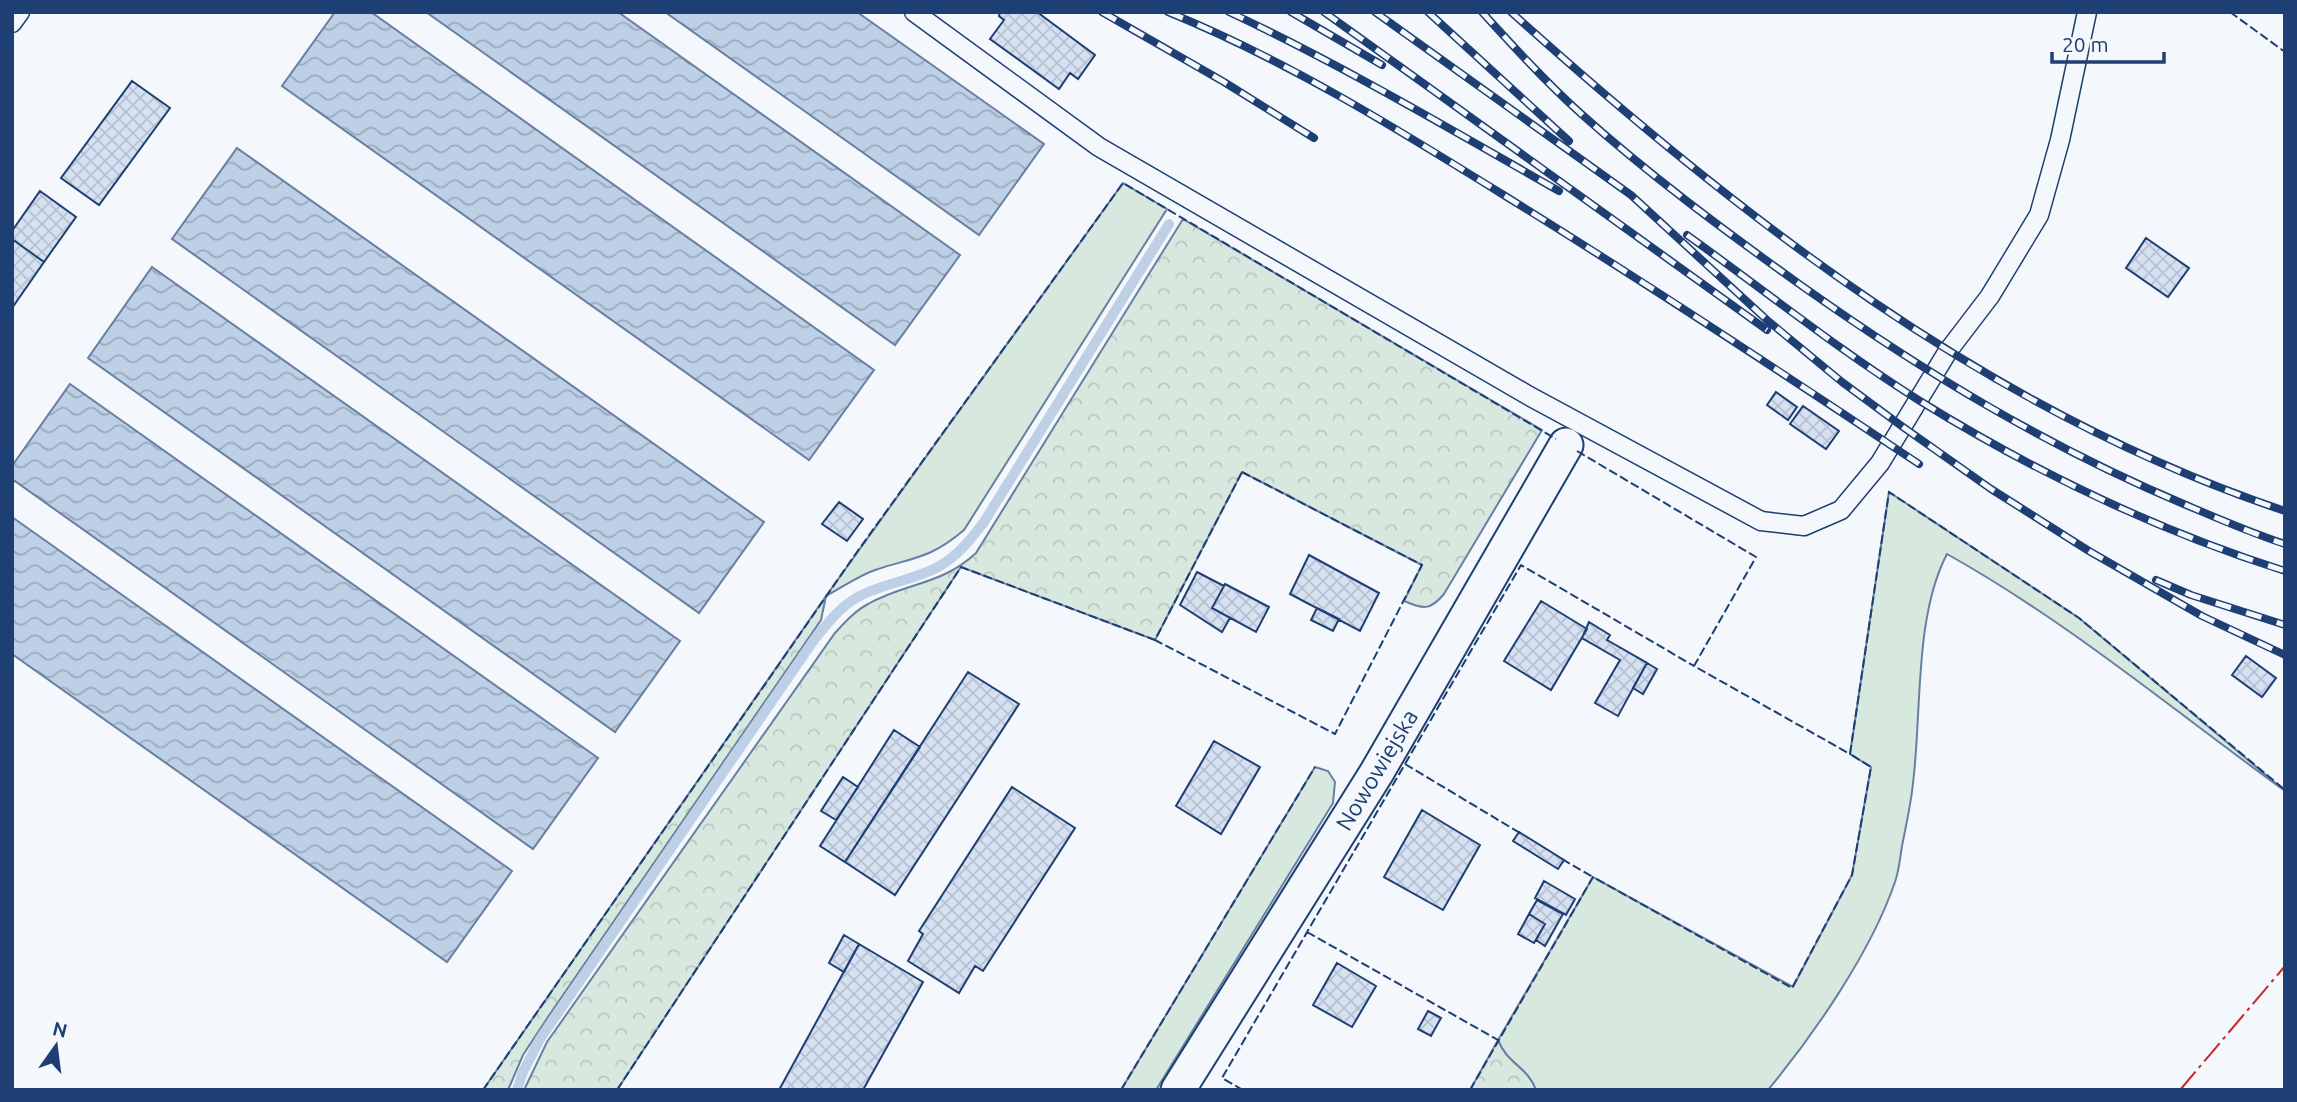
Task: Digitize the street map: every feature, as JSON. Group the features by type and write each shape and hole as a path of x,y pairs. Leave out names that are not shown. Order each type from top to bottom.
{"street":[{"name":"Nowowiejska","path":"1178,1090 1377,772 1566,445"}],"lane":[{"path":"12,23 20,12"},
{"path":"914,12 1099,147 1519,390 1761,520 1804,526 1841,510 1880,463 1948,351 1990,296 2039,215 2060,140 2088,12"}],"green space":[{"path":"1123,183 1167,209 964,530 931,552 869,573 826,596"},
{"path":"1183,219 1542,430 1444,594 1426,607 1404,601 1422,565 1242,472 1155,640 961,567 617,1090 524,1090 547,1042 835,633 854,613 868,604 950,572 976,553"},
{"path":"1889,492 2079,618 2285,791 2077,637 1947,554 1936,579 1924,635 1912,791 1896,878 1885,909 1857,964 1823,1018 1786,1068 1768,1090 1536,1090 1498,1040 1593,877 1793,987 1852,875 1871,767 1850,754"},
{"path":"826,596 821,620 550,1014 523,1055 508,1090 483,1090"},
{"path":"1315,767 1328,771 1335,782 1333,803 1156,1090 1121,1090"},
{"path":"1498,1040 1506,1055 1528,1075 1536,1090 1470,1090"}],"water":[{"path":"335,12 371,12 874,370 809,460 282,86"},
{"path":"426,12 618,12 960,255 895,345"},
{"path":"665,12 857,12 1044,144 979,235"},
{"path":"237,148 764,522 699,613 172,239"},
{"path":"152,267 680,641 615,732 88,358"},
{"path":"70,384 598,758 533,849 12,479 12,466"},
{"path":"12,517 512,871 447,962 12,654"}],"building":[{"path":"1000,12 1037,12 1095,55 1078,79 1070,73 1059,89 990,39 1004,20 999,16"},
{"path":"132,81 170,108 99,205 61,178"},
{"path":"40,191 76,217 44,262 12,239 12,231"},
{"path":"2146,238 2189,268 2168,297 2126,268"},
{"path":"12,239 44,262 12,308"},
{"path":"1776,392 1797,407 1788,420 1767,405"},
{"path":"1803,406 1839,431 1826,449 1790,424"},
{"path":"839,502 863,519 847,541 822,524"},
{"path":"1309,555 1379,593 1360,631 1290,594"},
{"path":"1197,572 1224,586 1212,608 1230,618 1222,632 1180,605"},
{"path":"1225,584 1269,607 1256,632 1212,608"},
{"path":"1541,601 1587,629 1551,690 1504,661"},
{"path":"1317,608 1339,619 1333,631 1311,620"},
{"path":"1589,622 1610,635 1607,640 1647,663 1618,716 1595,703 1620,660 1582,638"},
{"path":"2246,656 2276,678 2262,697 2232,675"},
{"path":"1647,663 1657,669 1643,694 1633,688"},
{"path":"968,672 1019,704 895,895 845,862"},
{"path":"894,730 920,747 845,862 820,846"},
{"path":"1214,741 1260,767 1221,834 1176,806"},
{"path":"843,777 858,787 836,820 821,811"},
{"path":"1012,787 1075,828 983,971 975,966 959,993 908,961 923,934 919,931"},
{"path":"1422,810 1480,845 1443,910 1384,877"},
{"path":"1519,832 1564,860 1558,869 1513,841"},
{"path":"1544,881 1575,899 1566,915 1535,898"},
{"path":"1537,900 1563,914 1545,946 1536,940 1545,924 1529,914"},
{"path":"1529,914 1545,924 1534,943 1518,934"},
{"path":"844,935 859,944 844,972 829,963"},
{"path":"859,944 923,982 863,1090 779,1090"},
{"path":"1337,963 1376,986 1352,1027 1313,1005"},
{"path":"1428,1011 1441,1018 1431,1036 1418,1029"}],"waterway":[{"path":"517,1090 540,1039 814,640 839,611 856,598 938,567 952,558 969,541 984,522 1169,224"}],"railway":[{"path":"1102,12 1224,82 1314,138"},
{"path":"1168,12 1255,51 1421,144 1660,293 1919,464"},
{"path":"1229,12 1354,76 1559,191"},
{"path":"1291,12 1382,65"},
{"path":"1324,12 1767,330"},
{"path":"1375,12 1631,195 1767,320 1842,382 1903,427 1991,489 2089,551 2202,616 2285,655"},
{"path":"1428,12 1569,141"},
{"path":"1482,12 1565,99 1687,202 1894,349 1988,406 2085,459 2247,531 2285,544"},
{"path":"1511,12 1687,163 1873,302 1971,364 2072,421 2176,470 2285,511"},
{"path":"1687,235 1890,382 2007,452 2143,518 2285,571"},
{"path":"2156,580 2191,595 2285,625"}],"fence":[{"path":"2230,12 2285,52"},
{"path":"483,1090 857,552 1123,183 1556,439"},
{"path":"1577,451 1756,557 1694,666 1850,754 1889,492 2079,618 2285,790"},
{"path":"1242,472 1422,565 1335,734 1155,640 1242,472"},
{"path":"1243,1090 1222,1078 1521,565 1694,666"},
{"path":"617,1090 961,567 1155,640"},
{"path":"1470,1090 1593,877 1792,988 1852,875 1871,767 1850,754"},
{"path":"1405,764 1520,833"},
{"path":"1121,1090 1315,767"},
{"path":"1562,859 1593,877"},
{"path":"1307,932 1498,1040"}],"power":[{"path":"2180,1090 2285,966"}]}
